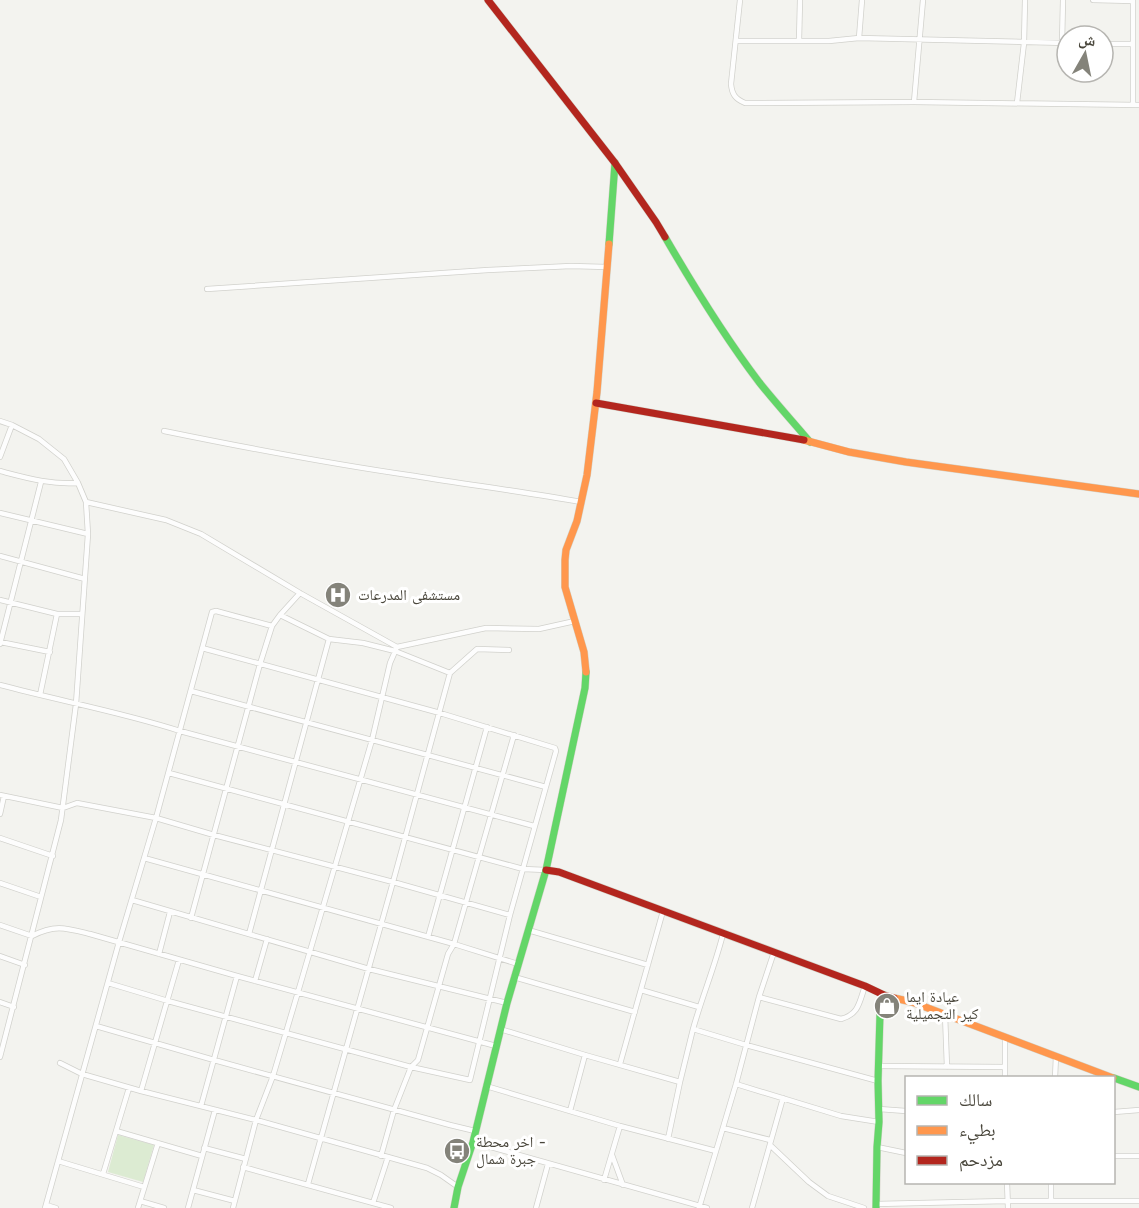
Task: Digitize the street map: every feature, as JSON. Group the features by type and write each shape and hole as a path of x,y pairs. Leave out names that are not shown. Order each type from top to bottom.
{"street":[{"path":"488,0 615,163 656,222 692,284 725,334 760,383 810,442"},
{"path":"740,0 731,90 734,96 745,103 914,102 1139,105"},
{"path":"799,41 800,0"},
{"path":"859,38 862,0"},
{"path":"914,102 923,0"},
{"path":"1017,104 1024,43 1025,0"},
{"path":"1063,0 1064,24"},
{"path":"1093,0 1133,1 1132,105"},
{"path":"736,41 828,41 859,38 1055,43"},
{"path":"1115,44 1133,44"},
{"path":"457,1207 459,1187 473,1142 500,1029 546,870 585,688 585,658 566,588 565,560 581,502 596,403 615,163"},
{"path":"207,289 488,270 571,266 607,267"},
{"path":"596,403 906,462 1139,494"},
{"path":"0,421 39,439 69,466 86,502 88,534 76,704 63,808 53,856 0,1057"},
{"path":"0,458 12,425"},
{"path":"164,431 220,443 581,502"},
{"path":"0,471 41,482 78,483"},
{"path":"41,482 0,643 50,652"},
{"path":"86,502 166,520 201,534 396,649 450,673"},
{"path":"0,513 88,534"},
{"path":"0,556 85,579"},
{"path":"191,918 272,626 300,593"},
{"path":"0,600 57,614 82,614"},
{"path":"56,1208 45,1206 169,773 212,612 272,626"},
{"path":"40,695 57,614"},
{"path":"280,615 329,639 396,649 486,628 539,629 575,621"},
{"path":"249,934 329,639"},
{"path":"108,983 411,1067 470,1080 510,915 555,748 440,713 202,648"},
{"path":"233,1208 256,1120 273,1077 372,740 396,649"},
{"path":"308,1184 450,673 477,649 509,650"},
{"path":"0,685 122,714 534,826"},
{"path":"190,691 546,787"},
{"path":"428,937 487,727"},
{"path":"381,1156 394,1110 411,1067 418,1060 514,735"},
{"path":"169,773 523,869 560,872 884,995 912,1002 1108,1076"},
{"path":"0,814 2,795 63,808 77,803 156,818 510,915"},
{"path":"0,838 53,856"},
{"path":"144,858 518,964"},
{"path":"0,882 41,897"},
{"path":"132,900 369,969 507,1003"},
{"path":"620,1064 663,911"},
{"path":"159,954 170,912"},
{"path":"0,926 32,936 53,928 68,929 496,1046"},
{"path":"528,930 648,965"},
{"path":"668,1139 693,1029 717,960 723,934"},
{"path":"255,981 267,939"},
{"path":"699,1207 774,952"},
{"path":"0,956 25,965"},
{"path":"141,1091 179,960"},
{"path":"201,1106 237,976"},
{"path":"514,977 635,1012"},
{"path":"759,998 841,1019 850,1016 857,1009 865,986"},
{"path":"641,990 699,1007"},
{"path":"884,995 880,1014 876,1206 1007,1201 1139,1201"},
{"path":"0,1002 14,1007"},
{"path":"945,1014 947,1067"},
{"path":"96,1026 273,1077 475,1131"},
{"path":"500,1029 680,1082"},
{"path":"693,1029 879,1081"},
{"path":"1005,1037 1005,1076"},
{"path":"570,1112 585,1055"},
{"path":"1055,1076 1056,1056"},
{"path":"60,1063 82,1074 129,1088 256,1120 434,1171 459,1187"},
{"path":"879,1066 1005,1067"},
{"path":"1115,1079 1139,1087"},
{"path":"736,1084 841,1116 879,1122"},
{"path":"486,1086 570,1112 716,1151"},
{"path":"103,1174 129,1088"},
{"path":"752,1208 783,1098"},
{"path":"879,1109 905,1111"},
{"path":"188,1208 215,1110"},
{"path":"1115,1112 1139,1110"},
{"path":"604,1180 620,1126"},
{"path":"723,1128 770,1143 809,1182 828,1196 864,1208"},
{"path":"116,1131 202,1156"},
{"path":"473,1142 707,1208"},
{"path":"138,1208 158,1143"},
{"path":"877,1147 905,1152"},
{"path":"204,1148 246,1159"},
{"path":"612,1155 624,1185"},
{"path":"1115,1156 1139,1156"},
{"path":"373,1203 388,1157"},
{"path":"58,1161 144,1187"},
{"path":"536,1208 548,1164"},
{"path":"243,1167 391,1208"},
{"path":"1007,1184 1008,1208"},
{"path":"1051,1184 1051,1201"},
{"path":"193,1190 235,1201"},
{"path":"140,1201 163,1208"},
{"path":"1043,1201 1043,1208"},
{"path":"1084,1208 1085,1201"}],"green space":[{"path":"118,1135 154,1145 143,1182 108,1172"}],"traffic: fast":[{"path":"609,244 615,163"},
{"path":"665,237 746,365 810,442"},
{"path":"454,1208 458,1187 473,1142 507,1003 546,870 585,688 586,672"},
{"path":"876,1208 880,1014 884,995"},
{"path":"1115,1078 1139,1087"}],"traffic: slow":[{"path":"586,672 584,652 565,587 565,560 566,550 577,521 587,475 597,392 609,244"},
{"path":"804,440 849,452 906,462 1139,494"},
{"path":"894,998 912,1002 1108,1076"}],"traffic: jam":[{"path":"488,0 615,163 665,237"},
{"path":"596,403 804,440"},
{"path":"546,870 559,872 894,998"}],"place":[{"name":"مستشفى المدرعات","path":"338,595"},
{"name":"عيادة ايما كير التجميلية","path":"887,1006"},
{"name":"اخر محطة - جبرة شمال","path":"457,1151"}]}
